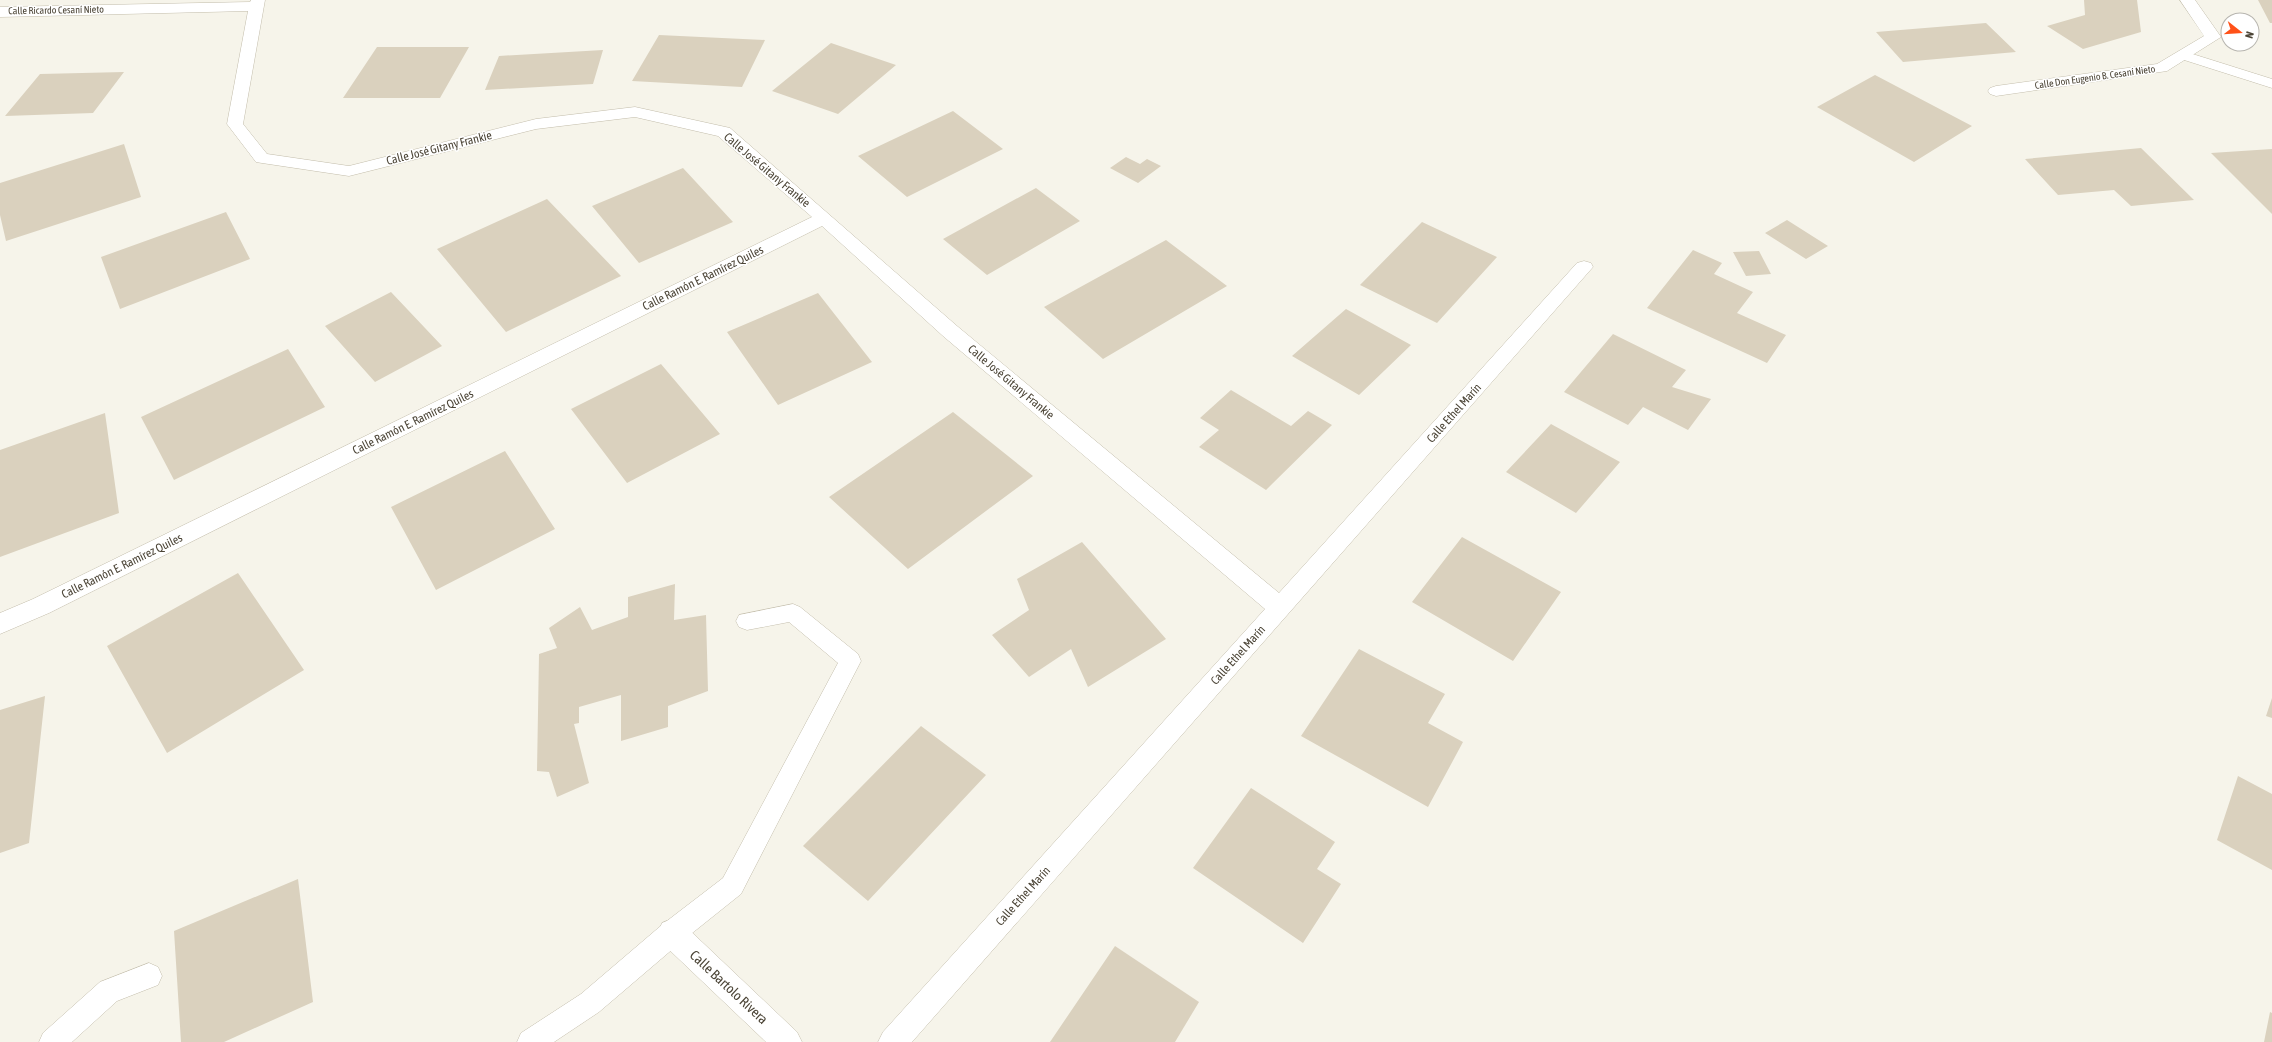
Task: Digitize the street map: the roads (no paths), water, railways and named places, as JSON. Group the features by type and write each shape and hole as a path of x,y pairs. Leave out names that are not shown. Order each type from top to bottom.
{"street":[{"name":"Calle Don Eugenio B. Cesaní Nieto","path":"1996,91 2160,68 2213,37 2187,0"},
{"name":"Calle Ricardo Cesaní Nieto","path":"0,12 258,3"},
{"name":"Calle José Gitany Frankie","path":"258,3 234,124 262,158 349,171 536,124 635,112 724,132 824,218 950,331 1280,608"},
{"name":"Calle Ramón E. Ramírez Quiles","path":"0,624 41,606 824,218"},
{"name":"Calle Ethel Marín","path":"893,1042 1584,267"},
{"name":"Calle Bartolo Rivera","path":"672,933 787,1042"}],"lane":[{"path":"2183,55 2272,84"},
{"path":"530,1042 590,1003 672,933 732,886 850,661 793,613 747,621"},
{"path":"52,1042 109,991 148,976"}]}
